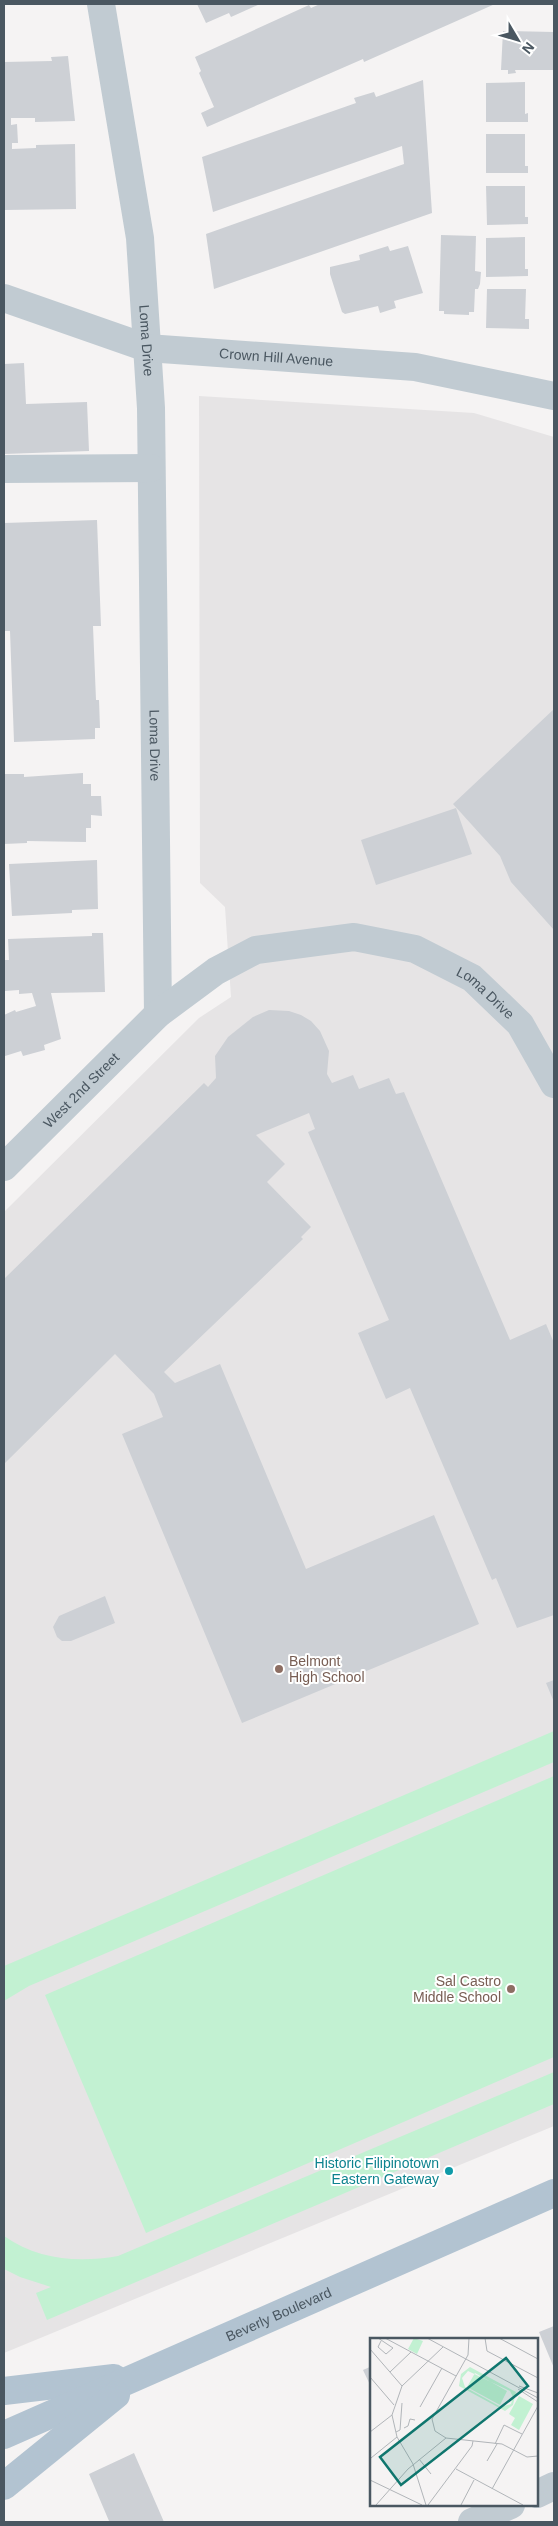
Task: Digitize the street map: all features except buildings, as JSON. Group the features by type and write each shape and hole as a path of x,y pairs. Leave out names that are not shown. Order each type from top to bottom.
{"main road":[{"name":"Beverly Boulevard","path":"4,2435 554,2193"},
{"path":"4,2391 143,2374"},
{"path":"4,2486 143,2374"}],"street":[{"name":"Loma Drive","path":"100,4 140,238 147,348 151,468 158,1014"},
{"name":"Crown Hill Avenue","path":"4,298 147,348 415,367 554,396"},
{"path":"4,469 151,468"},
{"name":"Loma Drive","path":"158,1014 216,971 256,950 354,937 415,949 472,978 520,1024 554,1084"},
{"name":"West 2nd Street","path":"4,1167 158,1014"},
{"path":"538,2494 554,2486"},
{"path":"472,2522 509,2506"}],"shaded area":[{"name":"Belmont High School","path":"199,396 474,413 554,437 554,2126 4,2353 4,1212 199,1018 231,997 225,907 200,883"}],"green space":[{"path":"554,1731 554,1762 29,1986 4,2001 4,1966"},
{"path":"554,1776 554,2057 146,2233 45,1995"},
{"path":"554,2072 554,2104 47,2320 36,2293 51,2287 20,2277 4,2269 4,2236 31,2250 59,2258 88,2259 118,2256"}],"place":[{"name":"Belmont High School","path":"279,1669"},
{"name":"Sal Castro Middle School","path":"511,1989"},
{"name":"Historic Filipinotown Eastern Gateway","path":"449,2171"}]}
